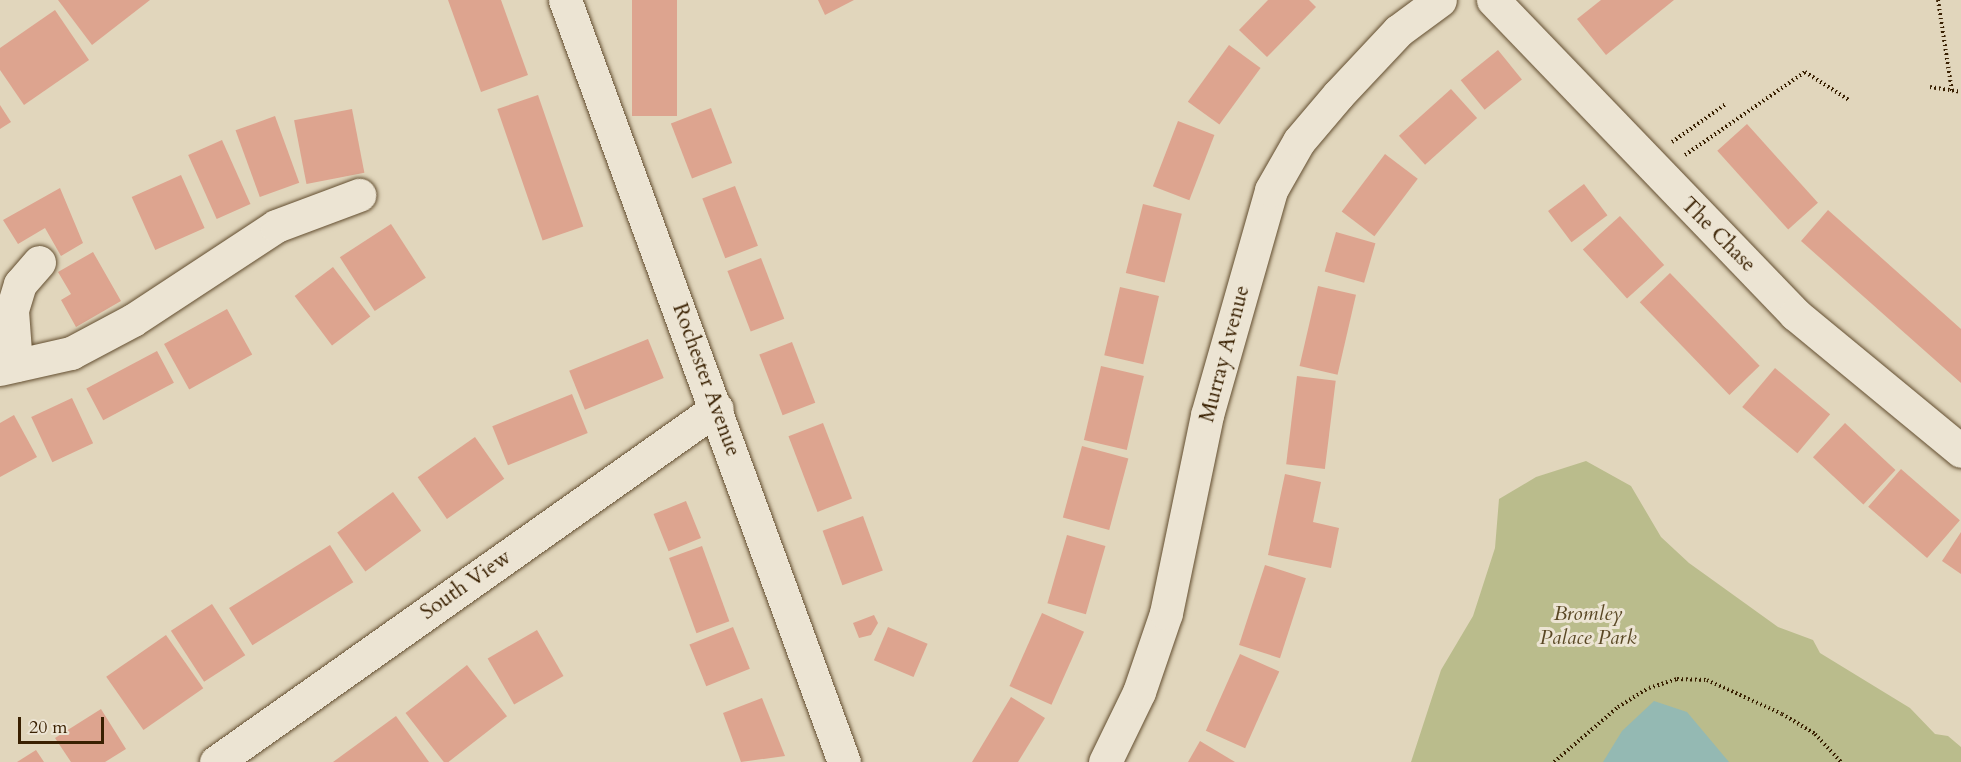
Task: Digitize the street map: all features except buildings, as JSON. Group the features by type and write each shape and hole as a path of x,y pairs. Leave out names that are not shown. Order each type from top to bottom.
{"street":[{"name":"Rochester Avenue","path":"565,0 717,408 844,762"},
{"name":"Murray Avenue","path":"1105,762 1139,692 1166,613 1207,415 1271,190 1299,141 1338,95 1398,32 1440,0"},
{"name":"The Chase","path":"1493,0 1651,167 1795,314 1961,451"},
{"path":"39,262 20,284 12,310 8,367 71,353 133,320 205,268 276,226 359,195"},
{"name":"South View","path":"216,762 717,408"}],"path":[{"path":"1938,0 1952,92"},
{"path":"1651,167 1805,72 1849,100"},
{"path":"1929,87 1961,92"},
{"path":"1651,167 1727,103"},
{"path":"1554,762 1618,707 1649,688 1677,679 1707,680 1782,714 1815,735 1841,762"}],"green space":[{"name":"Bromley Palace Park","path":"1586,461 1631,486 1661,537 1689,563 1778,627 1813,640 1820,653 1910,708 1935,734 1948,736 1961,747 1961,762 1411,762 1441,670 1473,616 1495,548 1499,499 1536,477"}],"water":[{"path":"1654,701 1687,712 1729,762 1603,762 1622,731"}]}
